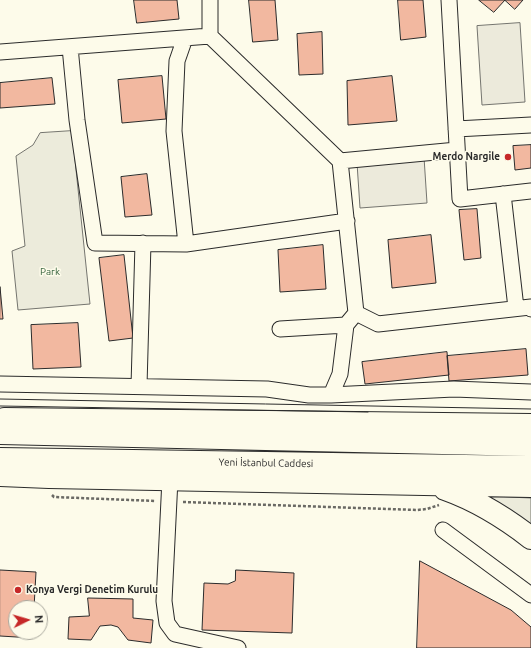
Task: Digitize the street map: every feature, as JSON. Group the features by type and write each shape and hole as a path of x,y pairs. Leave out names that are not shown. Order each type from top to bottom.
{"highway":[{"path":"0,419 531,425"},
{"path":"0,433 531,445"},
{"name":"Yeni İstanbul Caddesi","path":"0,459 531,467"},
{"path":"0,475 531,486"},
{"path":"426,484 442,488 462,496 497,514 531,538"}],"street":[{"path":"210,0 210,36 340,161 356,313 346,325 340,374 331,395"},
{"path":"449,0 460,199 531,191"},
{"path":"0,52 210,36"},
{"path":"186,38 177,60 174,131 186,244"},
{"path":"70,47 77,120 96,243 186,244 347,221"},
{"path":"456,129 531,125"},
{"path":"340,161 457,150"},
{"path":"503,194 516,308"},
{"path":"139,386 143,244"},
{"path":"356,313 378,324 516,308 531,307 531,309"},
{"path":"280,329 346,325"},
{"path":"0,384 267,388 309,394 331,395 454,389 531,392"},
{"path":"170,479 164,601 167,623 175,634 238,648"},
{"path":"443,530 531,595"}],"path":[{"path":"48,492 54,497 417,510 435,507 462,496"}],"green space":[{"name":"Park","path":"72,131 90,304 18,310 12,251 25,246 16,156 33,145 40,133"},
{"path":"485,496 531,498 531,525"}],"shaded area":[{"path":"520,23 525,102 482,105 477,26"},
{"path":"424,157 427,203 360,208 357,163"}],"building":[{"path":"134,0 177,0 179,19 137,23"},
{"path":"249,0 275,0 278,40 253,42"},
{"path":"398,0 423,0 426,37 401,40"},
{"path":"479,0 505,0 494,12"},
{"path":"505,0 523,0 515,9"},
{"path":"322,32 323,74 299,75 297,34"},
{"path":"162,76 166,119 122,123 118,80"},
{"path":"392,76 397,121 348,125 347,81"},
{"path":"52,78 55,104 0,108 0,83"},
{"path":"531,145 531,168 515,170 513,146"},
{"path":"147,174 152,215 125,217 121,177"},
{"path":"477,209 481,258 464,260 459,210"},
{"path":"431,235 436,283 392,288 388,240"},
{"path":"323,245 326,289 280,292 278,250"},
{"path":"124,255 133,338 109,341 99,258"},
{"path":"0,287 3,319 0,319"},
{"path":"78,323 81,367 33,369 31,325"},
{"path":"526,349 528,375 449,381 447,356"},
{"path":"447,352 449,375 365,384 362,362"},
{"path":"420,561 511,610 531,627 531,648 417,648"},
{"name":"Konya Vergi Denetim Kurulu","path":"0,570 36,572 34,600 8,600 8,636 0,636"},
{"path":"236,570 294,573 292,633 202,630 204,583 228,584 235,581"},
{"path":"88,598 133,599 133,618 153,620 151,643 128,640 118,627 111,625 100,626 91,640 68,639 69,617 89,616"}],"tram line":[{"path":"0,399 531,409"},
{"path":"0,406 368,412"}],"place":[{"name":"Merdo Nargile","path":"508,157"},
{"name":"Konya Vergi Denetim Kurulu","path":"18,590"}]}
